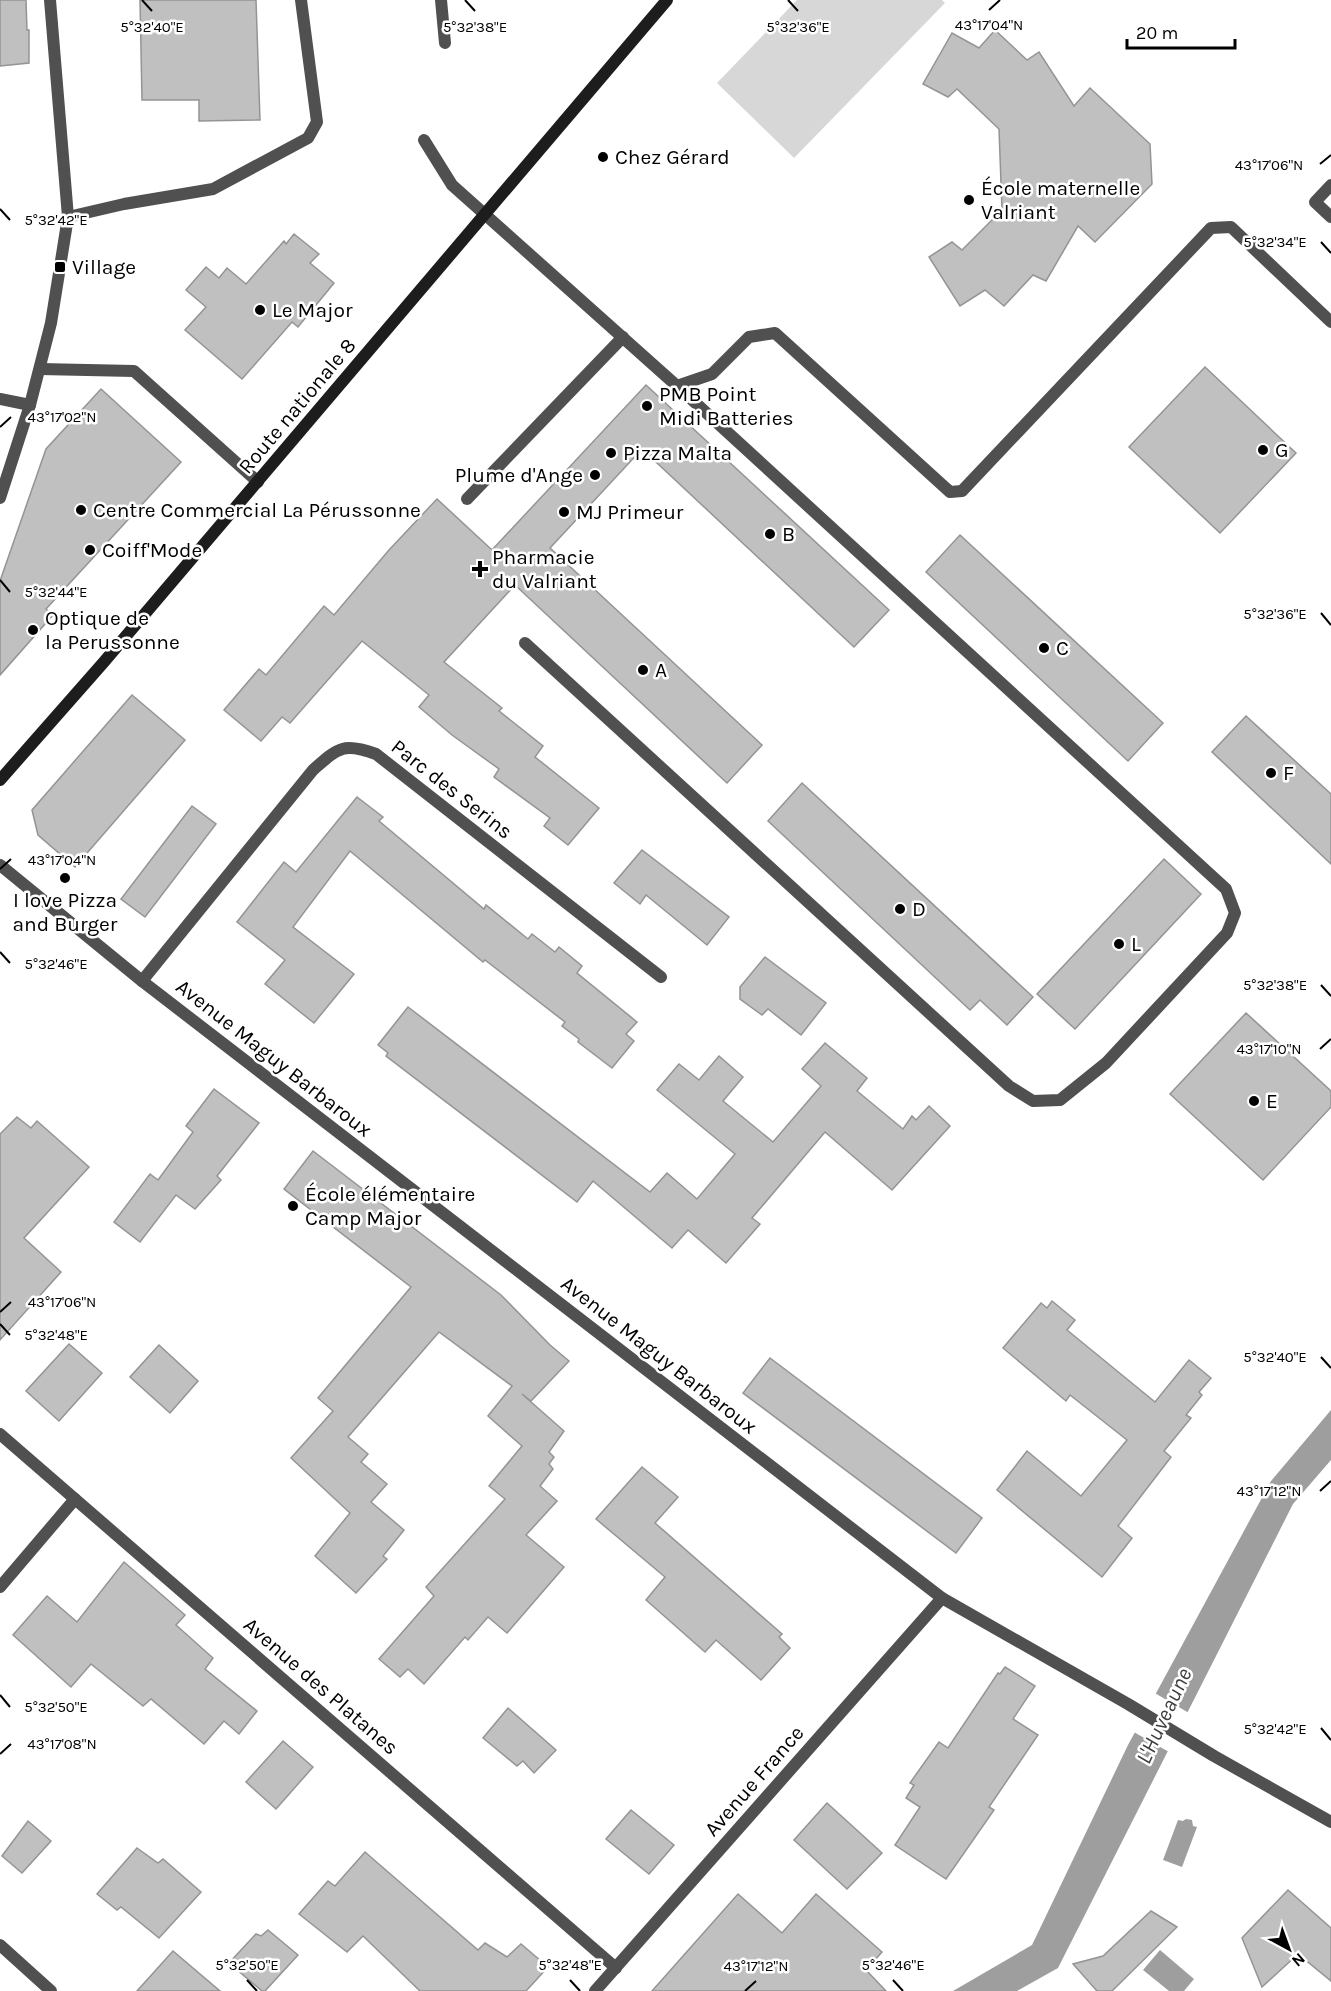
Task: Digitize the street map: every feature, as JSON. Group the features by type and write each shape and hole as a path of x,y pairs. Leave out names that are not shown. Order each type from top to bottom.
{"main road":[{"name":"Route nationale 8","path":"0,780 258,482 667,0"}],"street":[{"path":"0,498 40,369 51,323 68,217 50,0"},
{"path":"68,217 124,204 213,189 308,138 317,122 300,0"},
{"path":"441,0 445,43"},
{"path":"424,140 452,185 677,386 1226,889 1235,913 1227,933 1106,1064 1060,1100 1033,1101 1009,1086 525,643"},
{"path":"1331,185 1315,202 1331,217"},
{"path":"677,386 712,374 749,337 775,333 950,492 962,491 1211,228 1231,227 1331,322"},
{"path":"467,499 623,338"},
{"path":"40,369 134,370 258,482"},
{"path":"0,399 30,405"},
{"name":"Parc des Serins","path":"142,981 313,770 335,750 357,748 376,754 661,976"},
{"name":"Avenue Maguy Barbaroux","path":"0,865 142,981 942,1598 1331,1822"},
{"name":"Avenue des Platanes","path":"0,1434 616,1968"},
{"path":"0,1587 75,1499"},
{"name":"Avenue France","path":"596,1991 942,1598"},
{"path":"0,1945 51,1991"}],"shaded area":[{"path":"797,0 942,0 945,3 794,158 717,83"}],"water":[{"name":"L'Huveaune","path":"1331,1410 1331,1460 1293,1504 1058,1968 1017,1991 953,1991 1032,1945 1128,1745 1271,1481"},
{"path":"1178,1820 1192,1820 1193,1826 1197,1827 1182,1867 1163,1860"},
{"path":"1160,1950 1194,1979 1184,1991 1169,1991 1143,1970"}],"pier":[{"path":"1153,1692 1189,1713 1169,1752 1132,1731"}],"building":[{"path":"0,0 26,0 29,63 0,66"},
{"path":"140,0 256,0 260,120 199,121 199,100 142,100"},
{"path":"995,30 1027,60 1039,52 1074,106 1090,88 1150,144 1152,184 1095,242 1078,226 1046,281 1033,275 1004,306 985,290 960,306 929,257 952,242 962,250 1002,210 999,129 957,89 948,97 923,84 952,33 979,48"},
{"name":"Le Major","path":"294,234 319,254 310,263 334,283 298,327 292,322 242,379 185,330 206,307 186,290 206,267 219,278 227,268 246,284 284,241 286,244"},
{"name":"G","path":"1205,367 1296,453 1220,533 1129,447"},
{"path":"646,385 889,610 854,647 642,449 550,548 762,745 727,783 515,585 444,662 502,708 499,711 543,746 535,757 599,808 568,845 544,826 550,818 494,777 499,769 452,735 419,707 429,695 362,641 290,723 282,717 261,741 224,710 259,669 266,675 324,606 334,615 389,550 437,499 492,550"},
{"name":"Centre Commercial La Pérussonne","path":"101,389 181,462 46,609 53,615 0,675 0,581 46,449"},
{"name":"C","path":"960,535 1163,723 1128,761 926,572"},
{"path":"132,695 185,740 75,867 38,835 32,810"},
{"name":"F","path":"1246,716 1331,794 1331,864 1212,752"},
{"name":"D","path":"802,783 1033,997 1007,1025 980,1000 970,1010 768,821"},
{"path":"357,797 383,817 379,821 484,909 486,905 528,939 532,934 555,952 559,947 582,966 577,973 637,1022 626,1034 634,1041 612,1068 578,1042 579,1039 562,1026 565,1022 485,960 483,962 350,851 293,927 354,974 314,1023 265,984 285,960 237,922 284,862 296,872"},
{"path":"192,806 216,824 145,917 121,899"},
{"path":"642,850 729,917 707,945 646,895 640,904 614,883"},
{"name":"L","path":"1164,859 1201,894 1075,1029 1037,994"},
{"path":"765,957 826,1003 801,1035 768,1009 762,1015 740,999 740,987"},
{"path":"408,1007 650,1192 667,1173 697,1199 735,1154 657,1090 679,1064 699,1080 719,1056 743,1077 723,1101 773,1142 821,1086 802,1069 825,1043 867,1078 857,1091 903,1129 912,1116 916,1120 929,1106 950,1126 892,1190 825,1132 752,1218 760,1224 726,1263 688,1230 672,1248 593,1181 577,1202 386,1056 388,1053 378,1045"},
{"name":"E","path":"1246,1013 1331,1091 1331,1107 1263,1180 1170,1094"},
{"path":"214,1089 259,1123 217,1176 221,1180 195,1209 176,1195 140,1242 114,1222 150,1174 158,1180 193,1132 186,1126"},
{"path":"17,1117 31,1128 37,1121 89,1167 24,1238 61,1272 0,1340 0,1134"},
{"path":"313,1151 501,1295 569,1361 531,1401 522,1394 564,1431 549,1452 554,1457 549,1464 553,1469 540,1486 557,1501 526,1535 564,1567 507,1633 488,1617 468,1640 465,1637 424,1684 408,1669 400,1677 379,1659 434,1596 426,1587 505,1499 489,1486 522,1446 488,1416 512,1386 439,1332 348,1437 368,1454 361,1462 387,1484 371,1502 404,1530 383,1556 387,1559 356,1593 315,1556 350,1513 291,1458 333,1411 318,1398 411,1287 284,1189"},
{"path":"1052,1301 1075,1320 1067,1330 1155,1402 1189,1360 1211,1378 1199,1392 1202,1395 1186,1415 1191,1418 1164,1451 1171,1457 1118,1526 1132,1538 1102,1577 997,1490 1027,1451 1081,1496 1127,1440 1070,1395 1066,1401 1003,1348 1041,1303 1047,1308"},
{"path":"69,1344 102,1373 59,1421 26,1391"},
{"path":"159,1345 198,1381 170,1413 130,1377"},
{"path":"770,1358 982,1518 956,1553 743,1393"},
{"path":"642,1467 678,1497 655,1523 782,1634 779,1637 790,1648 761,1680 716,1640 705,1652 646,1600 665,1577 596,1519"},
{"path":"124,1562 185,1615 176,1625 213,1658 205,1669 257,1711 239,1734 224,1721 204,1744 151,1699 143,1706 91,1664 71,1687 13,1635 47,1596 77,1622"},
{"path":"1005,1667 1035,1686 1013,1719 1038,1735 989,1807 994,1810 946,1879 895,1845 920,1807 906,1798 914,1785 910,1783 939,1742 948,1748 998,1673 1000,1674"},
{"path":"508,1708 556,1750 534,1773 523,1761 517,1766 483,1738"},
{"path":"283,1741 313,1767 276,1809 246,1782"},
{"path":"827,1803 882,1853 847,1889 794,1840"},
{"path":"631,1810 674,1845 649,1874 606,1839"},
{"path":"28,1821 51,1841 22,1873 2,1856"},
{"path":"137,1848 158,1863 163,1859 201,1892 159,1938 121,1907 117,1910 97,1894"},
{"path":"365,1852 478,1950 485,1943 507,1957 521,1944 548,1967 526,1991 420,1991 363,1936 347,1952 299,1914 328,1881 335,1886"},
{"path":"1288,1890 1331,1928 1331,1981 1298,1954 1262,1987 1242,1938"},
{"path":"738,1894 782,1933 816,1894 882,1952 866,1970 886,1991 652,1991"},
{"path":"1151,1911 1177,1927 1112,1991 1097,1991 1073,1964 1103,1956"},
{"path":"268,1930 298,1955 265,1991 262,1991 229,1963 256,1934 261,1936"},
{"path":"173,1951 220,1991 137,1991"}],"place":[{"name":"Chez Gérard","path":"603,157"},
{"name":"École maternelle Valriant","path":"969,200"},
{"name":"Village","path":"60,267"},
{"name":"Le Major","path":"260,310"},
{"name":"PMB Point Midi Batteries","path":"647,406"},
{"name":"G","path":"1263,450"},
{"name":"Pizza Malta","path":"611,453"},
{"name":"Plume d'Ange","path":"595,475"},
{"name":"Centre Commercial La Pérussonne","path":"81,510"},
{"name":"MJ Primeur","path":"564,512"},
{"name":"B","path":"770,534"},
{"name":"Coiff'Mode","path":"90,550"},
{"name":"Pharmacie du Valriant","path":"480,569"},
{"name":"Optique de la Perussonne","path":"33,630"},
{"name":"C","path":"1044,648"},
{"name":"A","path":"643,670"},
{"name":"F","path":"1271,773"},
{"name":"I love Pizza and Burger","path":"65,878"},
{"name":"D","path":"900,909"},
{"name":"L","path":"1119,944"},
{"name":"E","path":"1254,1101"},
{"name":"École élémentaire Camp Major","path":"293,1206"}]}
